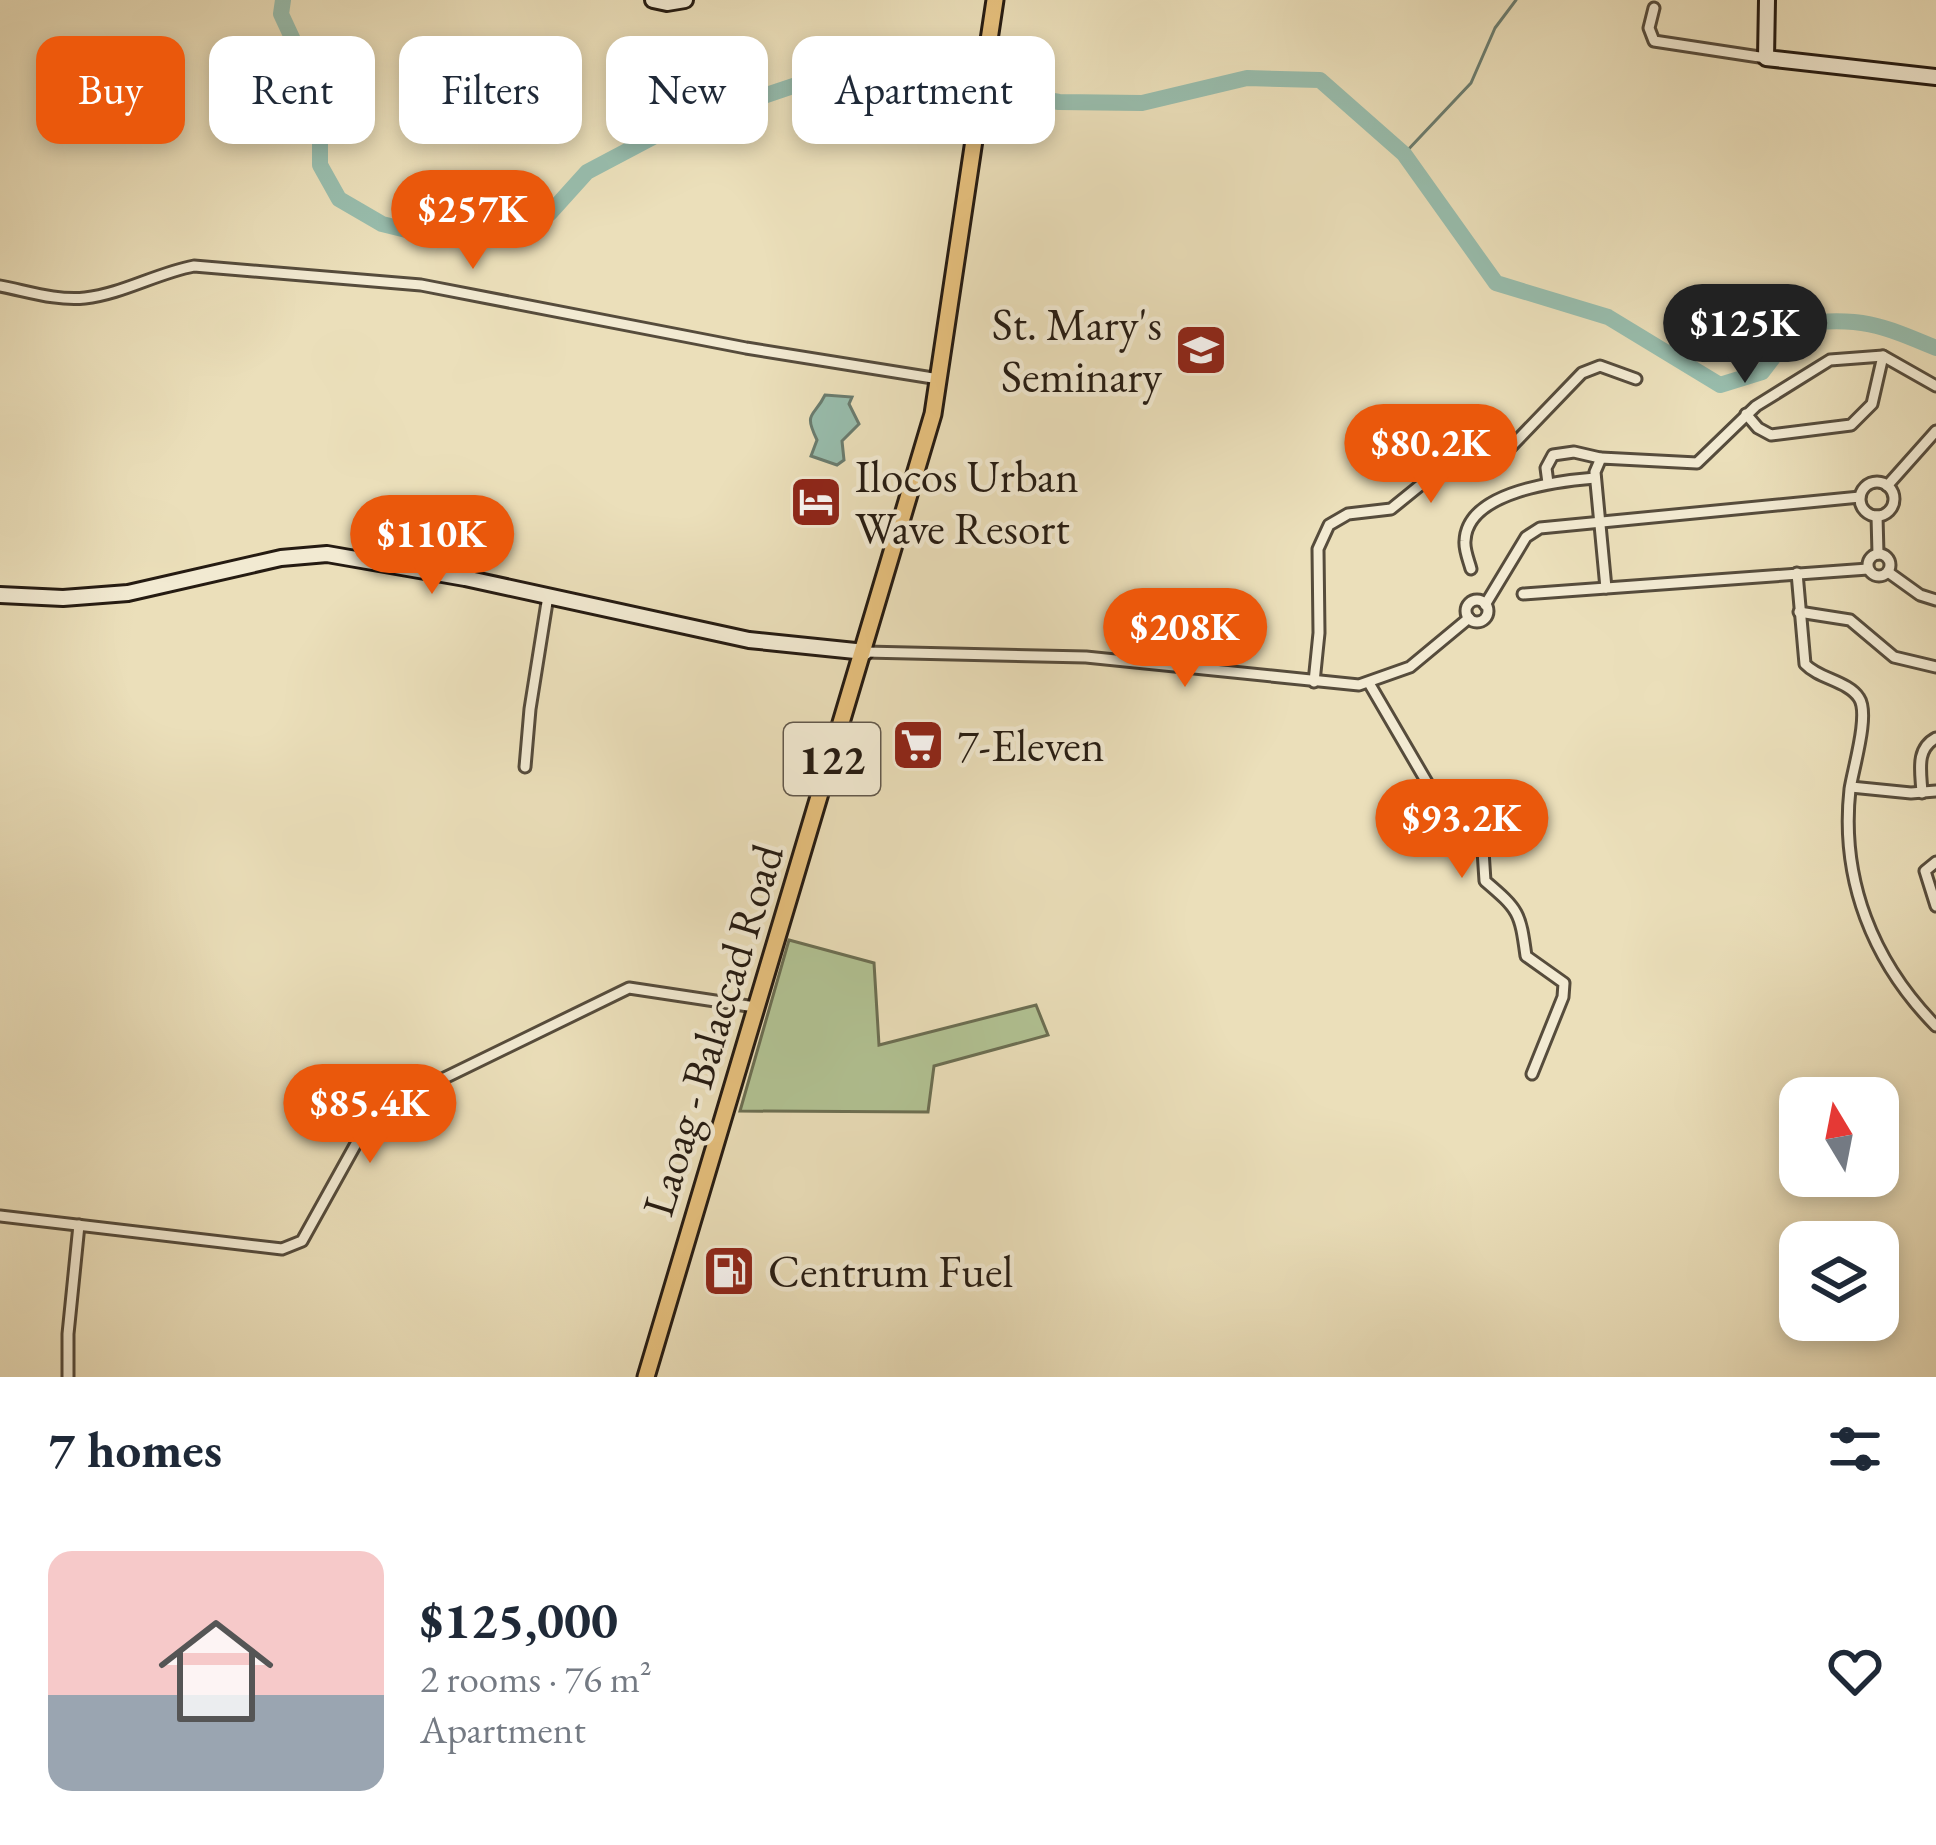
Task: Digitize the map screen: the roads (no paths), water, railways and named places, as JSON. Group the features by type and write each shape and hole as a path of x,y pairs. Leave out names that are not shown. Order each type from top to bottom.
{"main road":[{"name":"Laoag - Balaccad Road","path":"646,1377 925,445 939,380 995,0"}],"street":[{"path":"653,0 685,0"},
{"path":"1766,58 1767,0"},
{"path":"1654,8 1649,28 1654,41 1936,77"},
{"path":"0,286 83,298 194,266 421,285 939,380"},
{"path":"1548,483 1546,468 1553,455 1574,452 1600,458 1697,463 1746,414 1830,360 1883,356 1936,386"},
{"path":"1746,414 1771,435 1851,425 1872,404 1883,356"},
{"path":"1314,682 1318,549 1328,525 1348,514 1391,509 1428,478 1505,453 1582,373 1600,366 1636,379"},
{"path":"1887,486 1936,431"},
{"path":"1600,458 1595,478 1606,588"},
{"path":"1471,569 1464,540 1482,511 1496,500 1548,483 1595,478"},
{"path":"0,595 63,598 128,593 281,558 327,554 749,640 865,652 1100,658 1314,682 1369,683 1410,668 1469,618 1470,603 1485,604 1532,531 1600,520 1860,497 1870,484 1887,486"},
{"path":"1860,497 1866,513 1877,516 1892,508 1893,496 1887,486"},
{"path":"1877,516 1878,554"},
{"path":"1868,568 1870,559 1878,554"},
{"path":"1878,554 1890,562 1888,572"},
{"path":"1868,568 1875,576 1888,572"},
{"path":"1523,594 1868,568"},
{"path":"1888,572 1920,596 1936,600"},
{"path":"1797,573 1805,664 1853,692 1863,708 1850,787 1850,852 1868,930 1882,958 1936,1025"},
{"path":"525,767 548,596"},
{"path":"1799,612 1850,620 1894,656 1936,667"},
{"path":"1369,683 1439,802 1482,835 1485,881 1517,910 1526,956 1564,983 1563,997 1532,1074"},
{"path":"1922,793 1921,755 1925,745 1936,738"},
{"path":"1850,787 1936,791"},
{"path":"1936,862 1924,871 1936,906"},
{"path":"0,1216 282,1249 294,1246 311,1228 362,1133 388,1105 619,991 644,988 755,1007"},
{"path":"68,1377 79,1225"}],"waterway":[{"path":"283,0 281,14 313,83 320,113 320,165 339,199 382,224 431,236 510,239 550,213 587,172 674,126 811,80 888,72 1059,102 1142,103 1247,78 1320,80 1404,154 1496,283 1608,317 1720,385 1762,372 1799,324 1870,324 1936,348"},
{"path":"1404,154 1471,83 1495,28 1516,0"}],"place":[{"name":"St. Mary's Seminary","path":"1201,350"},
{"name":"Ilocos Urban Wave Resort","path":"816,502"},
{"name":"7-Eleven","path":"918,745"},
{"name":"Centrum Fuel","path":"729,1271"}]}
